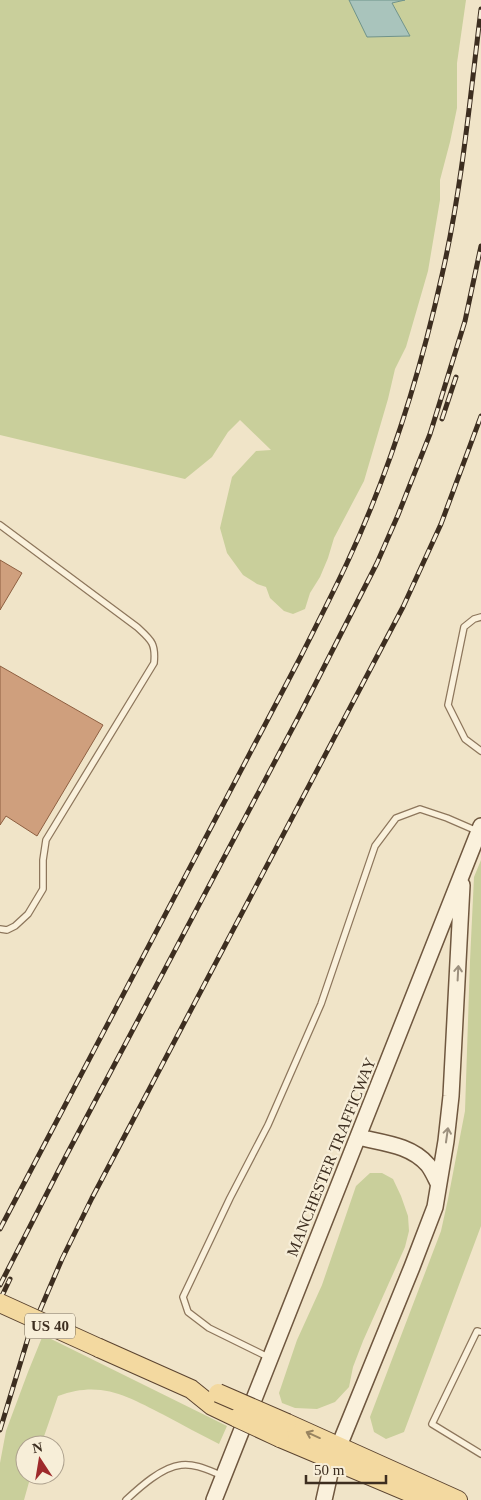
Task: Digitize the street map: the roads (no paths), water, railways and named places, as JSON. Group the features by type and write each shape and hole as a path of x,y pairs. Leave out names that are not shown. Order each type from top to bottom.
{"main road":[{"name":"MANCHESTER TRAFFICWAY","path":"214,1500 480,829"},
{"path":"324,1500 336,1453 434,1207 452,1096 463,874"},
{"path":"358,1137 403,1147 418,1155 430,1166 438,1183"},
{"name":"US 40","path":"0,1303 336,1453 458,1500"},
{"name":"US 40","path":"336,1453 427,1500"}],"lane":[{"path":"0,525 137,627 150,639 155,650 154,663 46,840 43,860 43,889 28,914 15,926 7,930 0,929"},
{"path":"481,617 474,618 464,627 448,705 465,739 481,751"},
{"path":"270,1358 209,1328 188,1312 183,1297 268,1124 321,1004 375,846 396,818 420,809 480,829"},
{"path":"481,1332 477,1331 432,1424 481,1454"},
{"path":"126,1500 159,1473 181,1465 198,1466 223,1476"}],"water":[{"path":"349,0 405,0 392,3 410,36 367,37"}],"railway":[{"path":"0,1229 300,658 347,563 377,493 414,385 442,275 460,176 481,9"},
{"path":"0,1285 66,1156 299,716 377,563 430,434 465,321 481,246"},
{"path":"442,419 456,377"},
{"path":"0,1430 28,1338 62,1259 92,1198 403,607 441,524 481,416"},
{"path":"0,1300 10,1279"}]}
